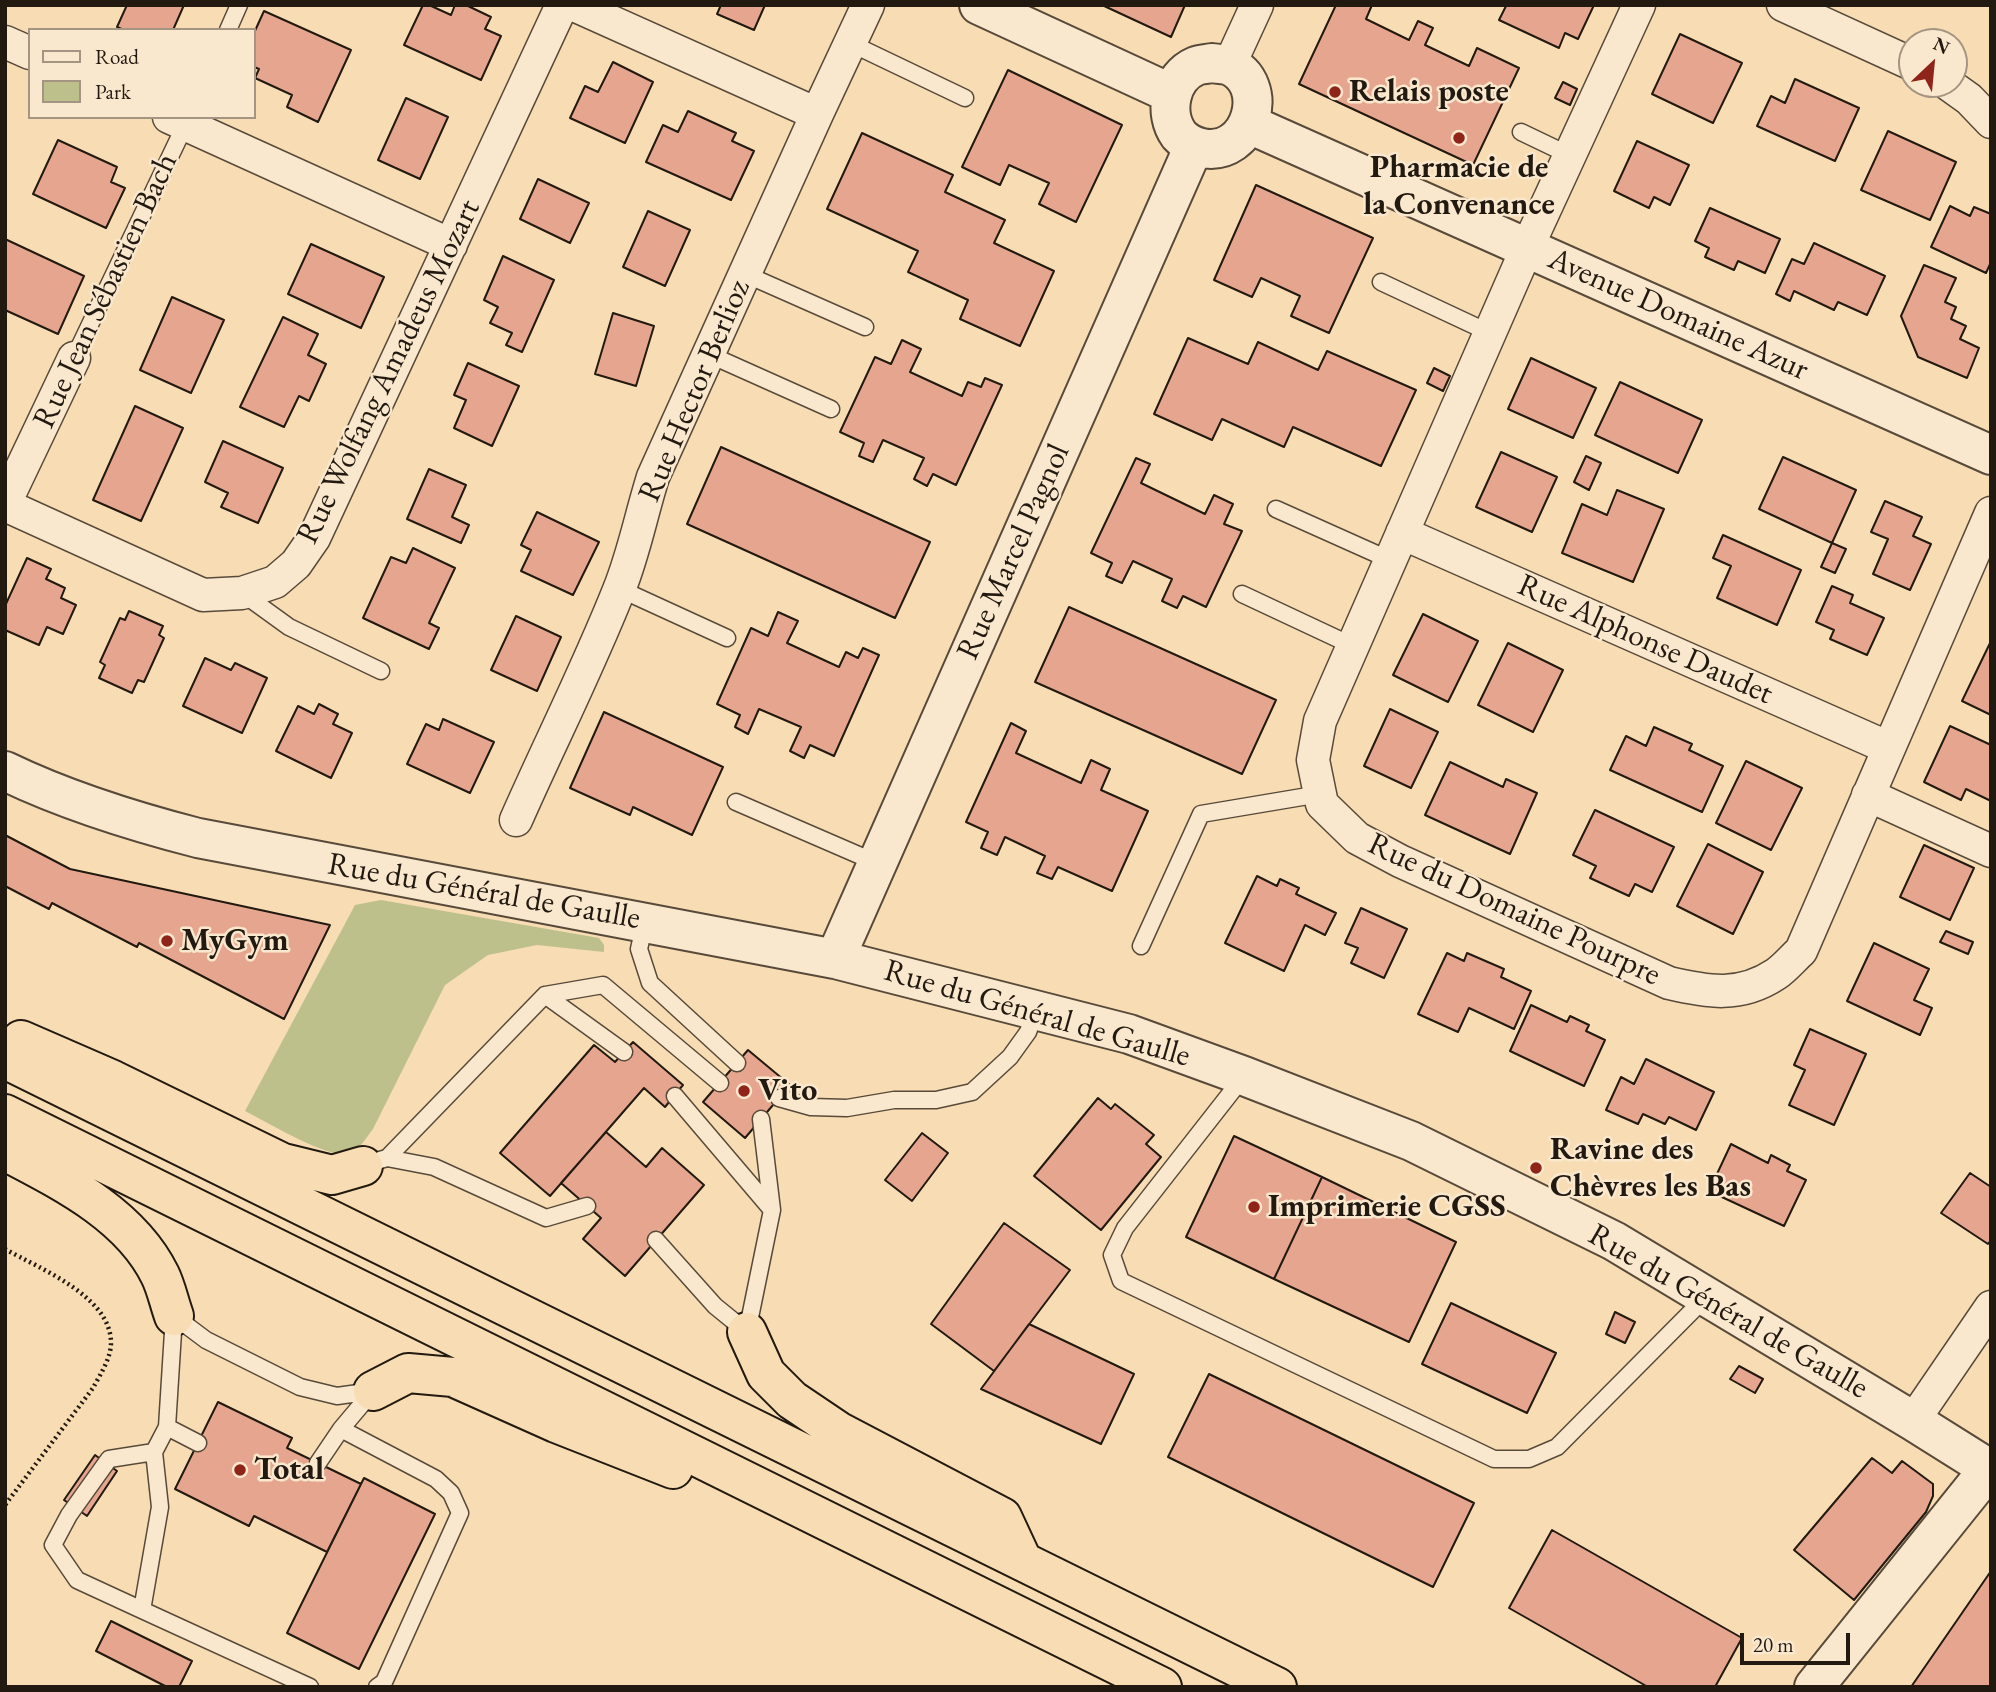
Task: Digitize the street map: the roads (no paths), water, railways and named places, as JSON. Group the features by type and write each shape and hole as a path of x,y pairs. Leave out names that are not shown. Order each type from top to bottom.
{"highway":[{"path":"5,1033 113,1080 283,1163 332,1175 375,1162"},
{"path":"5,1059 1277,1687"},
{"path":"5,1114 1162,1687"},
{"path":"5,1152 76,1189 132,1235 160,1274 174,1316"},
{"path":"747,1332 766,1374 792,1400 838,1430 1002,1517 1022,1560"},
{"path":"373,1391 408,1373 453,1377 556,1423 925,1568"}],"street":[{"name":"Rue Wolfang Amadeus Mozart","path":"5,504 203,595 242,593 275,582 296,564 314,538 562,5"},
{"path":"574,5 817,114"},
{"name":"Rue Hector Berlioz","path":"516,820 620,590 637,540 653,477 869,5"},
{"path":"979,5 1172,94"},
{"path":"1229,66 1257,5"},
{"name":"Rue du Domaine Pourpre","path":"1639,5 1527,248 1320,721 1312,760 1322,804 1357,838 1400,861 1669,983 1710,992 1745,988 1776,974 1801,951 1991,513"},
{"path":"1783,5 1898,58"},
{"path":"5,41 28,52"},
{"path":"1212,63 1229,66 1243,76 1251,92 1253,110 1249,124 1236,139 1223,147 1208,149 1194,146 1181,138 1173,125 1170,110 1172,94 1181,78 1195,66 1212,63"},
{"path":"1968,98 1991,122"},
{"path":"181,120 451,244"},
{"name":"Avenue Domaine Azur","path":"1249,124 1991,455"},
{"name":"Rue Marcel Pagnol","path":"835,959 1194,146"},
{"name":"Rue Jean Sébastien Bach","path":"5,504 74,358"},
{"name":"Rue Alphonse Daudet","path":"1396,547 1889,748"},
{"name":"Rue du Général de Gaulle","path":"5,771 29,783 122,818 198,838 835,959 1129,1034 1411,1142 1614,1241 1990,1469"},
{"path":"1868,795 1991,851"},
{"path":"1913,1421 1991,1307"},
{"path":"1814,1687 1990,1469"}],"lane":[{"path":"229,28 239,5"},
{"path":"850,43 965,97"},
{"name":"Rue Jean Sébastien Bach","path":"74,358 181,120"},
{"path":"1521,132 1569,155"},
{"path":"745,274 865,327"},
{"path":"1381,282 1490,332"},
{"path":"708,354 831,409"},
{"path":"1276,509 1396,547"},
{"path":"620,590 727,638"},
{"path":"242,593 289,627 381,671"},
{"path":"1242,594 1353,646"},
{"path":"1141,946 1201,814 1320,794"},
{"path":"736,802 877,863"},
{"path":"645,922 639,949 650,983 737,1063"},
{"path":"375,1162 545,995 603,985 720,1083"},
{"path":"545,995 624,1052"},
{"path":"779,1098 811,1107 846,1108 894,1100 936,1100 972,1092 1010,1057 1028,1032 1037,1009"},
{"path":"1244,1076 1125,1228 1112,1255 1121,1281 1494,1460 1529,1458 1557,1447 1706,1297"},
{"path":"675,1096 772,1210"},
{"path":"656,1240 715,1306 747,1332 772,1210 761,1119"},
{"path":"375,1162 433,1167 546,1218 587,1206"},
{"path":"174,1316 206,1340 300,1387 337,1396 373,1391"},
{"path":"142,1610 160,1507 154,1452 167,1427 174,1316"},
{"path":"318,1463 341,1429 373,1391"},
{"path":"167,1427 198,1443"},
{"path":"341,1429 436,1479 451,1493 460,1513 384,1682 377,1687"},
{"path":"154,1452 109,1460 69,1515 53,1545 77,1580 310,1687"}],"place":[{"name":"Relais poste","path":"1335,92"},
{"name":"Pharmacie de la Convenance","path":"1459,138"},
{"name":"MyGym","path":"167,941"},
{"name":"Vito","path":"744,1091"},
{"name":"Ravine des Chèvres les Bas","path":"1536,1168"},
{"name":"Imprimerie CGSS","path":"1254,1207"},
{"name":"Total","path":"240,1470"}]}
